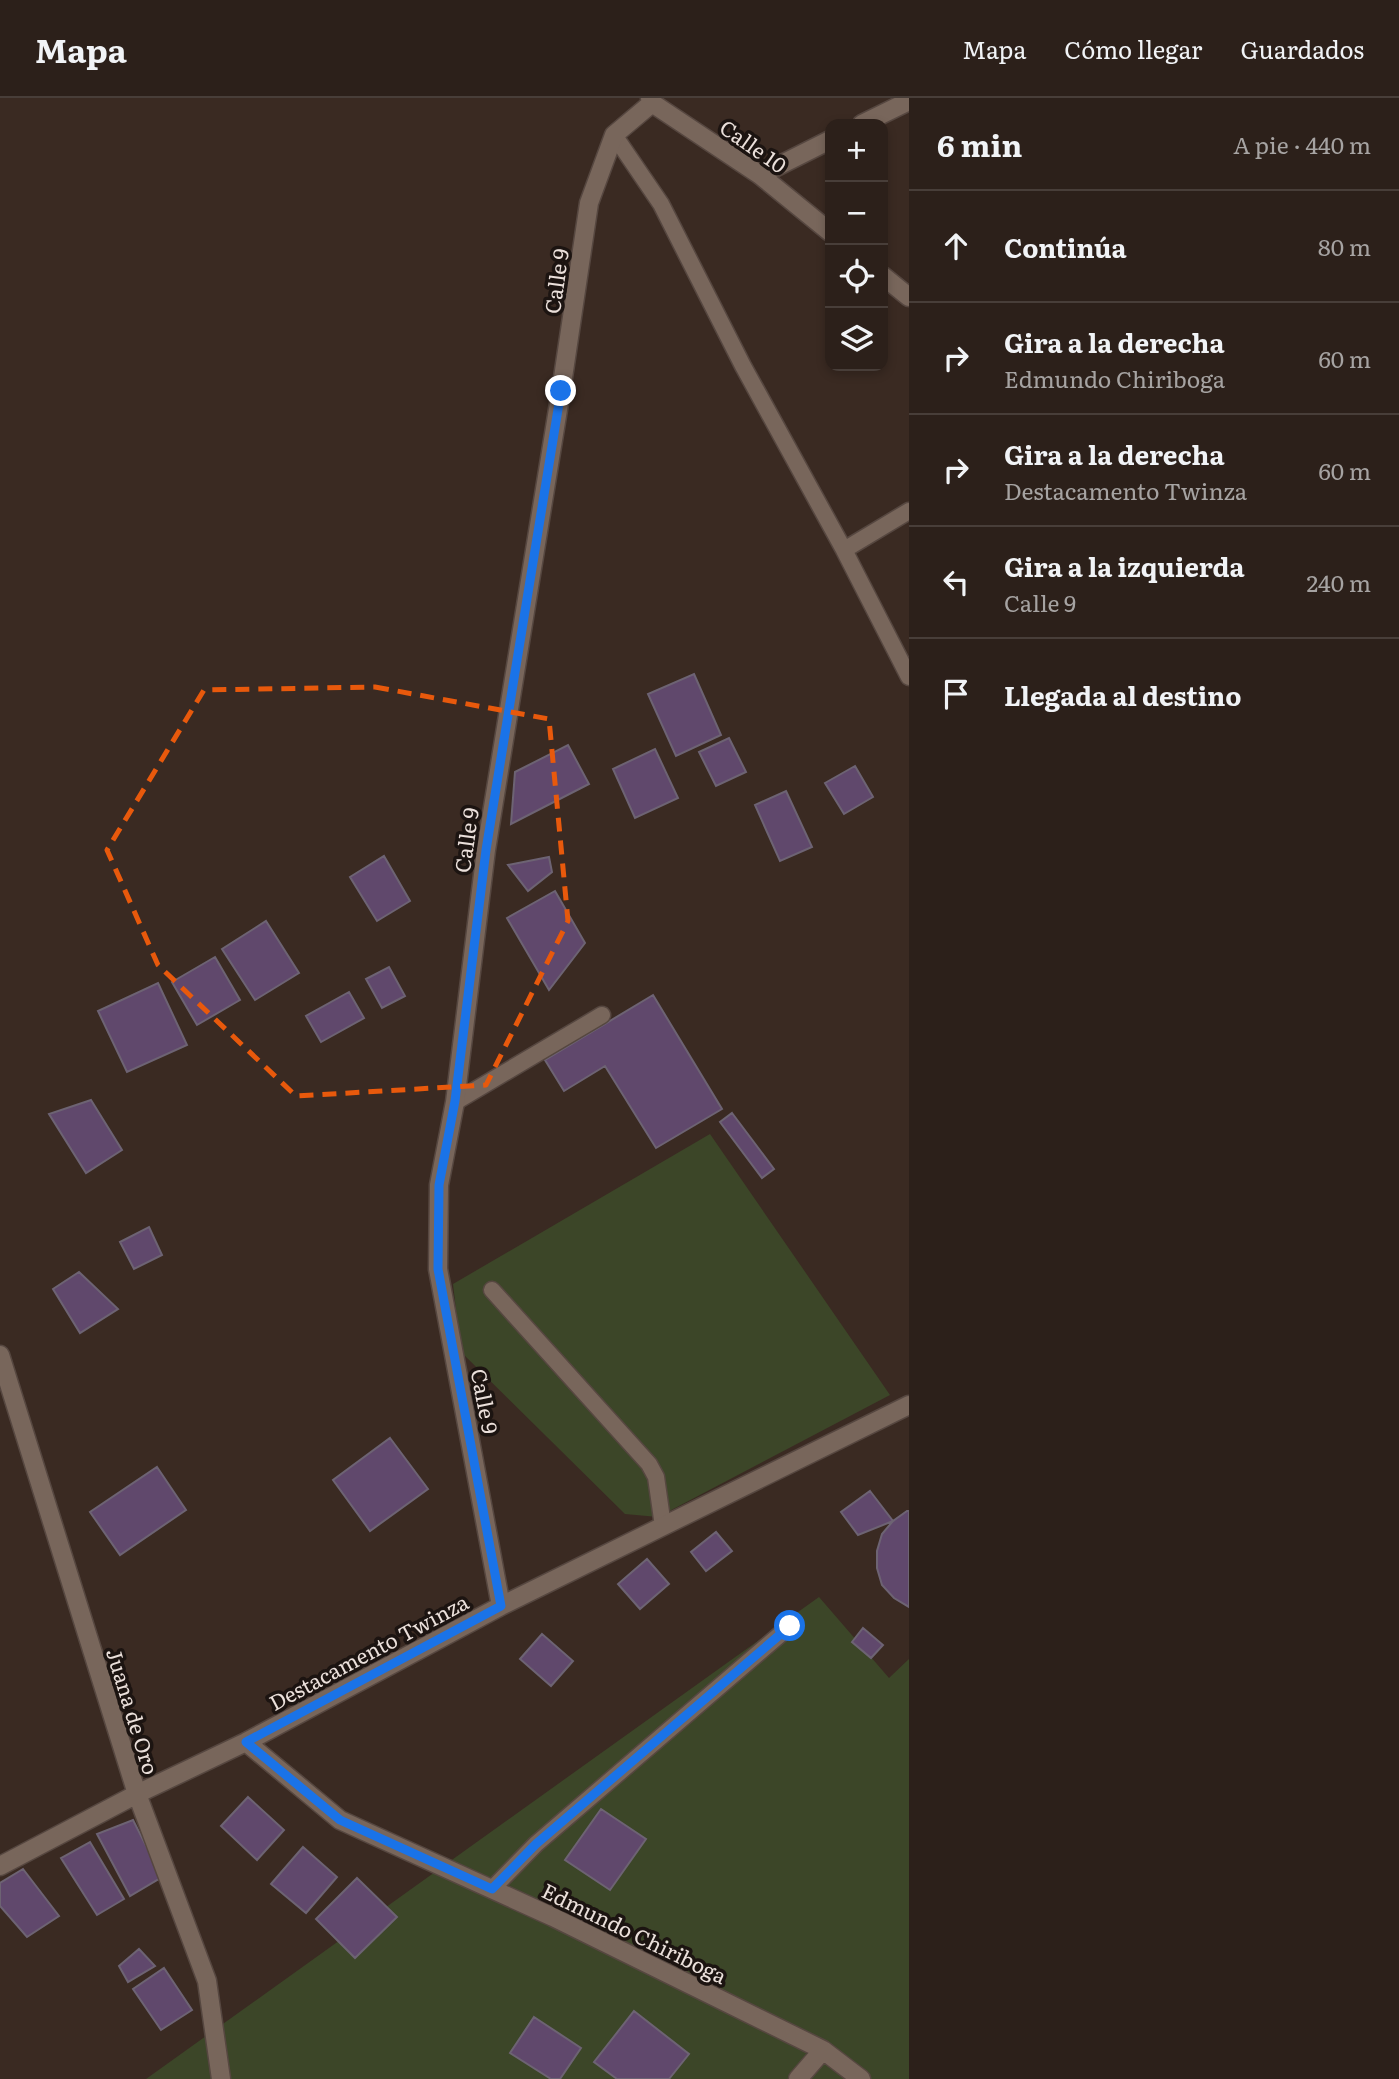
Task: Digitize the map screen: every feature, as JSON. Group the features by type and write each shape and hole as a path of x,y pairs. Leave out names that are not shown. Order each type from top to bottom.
{"street":[{"name":"Calle 9","path":"501,1606 438,1269 439,1185 455,1101 486,850 589,203 614,135 651,101"},
{"name":"Calle 10","path":"651,101 760,175 825,228"},
{"path":"872,119 909,101"},
{"path":"760,175 825,142"},
{"path":"888,279 909,297"},
{"name":"Juana de Oro","path":"0,1355 137,1794 206,1981 221,2079"},
{"name":"Destacamento Twinza","path":"0,1866 137,1794 246,1742 501,1606 909,1405"},
{"name":"Edmundo Chiriboga","path":"246,1742 340,1820 566,1923 822,2050 861,2079"},
{"path":"798,2079 822,2050"}],"lane":[{"path":"614,135 661,204 743,366 844,550 909,677"},
{"path":"844,550 909,511"},
{"path":"455,1101 602,1014"},
{"path":"492,1290 649,1464 656,1477 663,1526"},
{"path":"492,1889 536,1844 790,1626"}],"highlighted area":[{"path":"375,687 549,719 568,921 486,1085 296,1096 158,965 107,850 204,690"}],"green space":[{"path":"710,1134 890,1395 658,1517 625,1514 461,1352 453,1284"},
{"path":"819,1597 889,1678 909,1659 909,2079 146,2079"}],"building":[{"path":"694,674 721,735 676,756 648,694"},
{"path":"729,738 746,772 716,786 699,752"},
{"path":"568,745 589,784 511,824 515,772"},
{"path":"655,749 678,798 635,818 613,769"},
{"path":"855,766 873,797 844,814 825,783"},
{"path":"786,791 812,847 780,861 755,805"},
{"path":"384,856 410,901 377,921 350,877"},
{"path":"549,857 552,872 528,891 508,865"},
{"path":"555,891 585,943 549,990 507,918"},
{"path":"266,921 299,973 255,1000 222,949"},
{"path":"215,957 240,1000 197,1025 172,982"},
{"path":"389,967 405,996 382,1008 366,979"},
{"path":"158,983 187,1045 127,1072 98,1011"},
{"path":"349,992 364,1018 321,1042 306,1016"},
{"path":"653,995 722,1109 656,1148 605,1066 564,1091 545,1060"},
{"path":"91,1100 122,1150 86,1173 49,1114"},
{"path":"732,1113 774,1169 762,1178 720,1122"},
{"path":"149,1227 162,1255 134,1269 120,1242"},
{"path":"79,1272 118,1309 80,1333 53,1289"},
{"path":"390,1438 428,1489 370,1531 333,1480"},
{"path":"157,1467 186,1510 120,1555 90,1512"},
{"path":"870,1491 893,1521 858,1535 841,1512"},
{"path":"907,1511 909,1607 894,1598 882,1585 877,1568 877,1551 882,1534 893,1521"},
{"path":"716,1532 732,1551 706,1571 691,1552"},
{"path":"647,1559 669,1584 640,1609 618,1584"},
{"path":"863,1628 883,1645 871,1658 852,1642"},
{"path":"542,1634 573,1661 551,1686 520,1659"},
{"path":"248,1797 284,1830 257,1860 221,1826"},
{"path":"601,1809 646,1839 610,1890 565,1860"},
{"path":"133,1820 162,1877 130,1896 97,1834"},
{"path":"90,1842 124,1899 97,1915 61,1858"},
{"path":"303,1847 337,1877 306,1913 271,1884"},
{"path":"23,1869 59,1916 27,1937 0,1906 0,1883"},
{"path":"357,1878 397,1917 355,1958 316,1919"},
{"path":"139,1949 155,1966 128,1982 119,1966"},
{"path":"164,1968 192,2010 161,2030 133,1989"},
{"path":"634,2011 689,2054 669,2079 617,2079 594,2062"},
{"path":"534,2017 581,2048 560,2079 551,2079 510,2053"}],"route":[{"path":"561,391 486,850 455,1101 439,1185 438,1269 501,1606 246,1742 340,1820 492,1889 536,1844 790,1626"}]}
